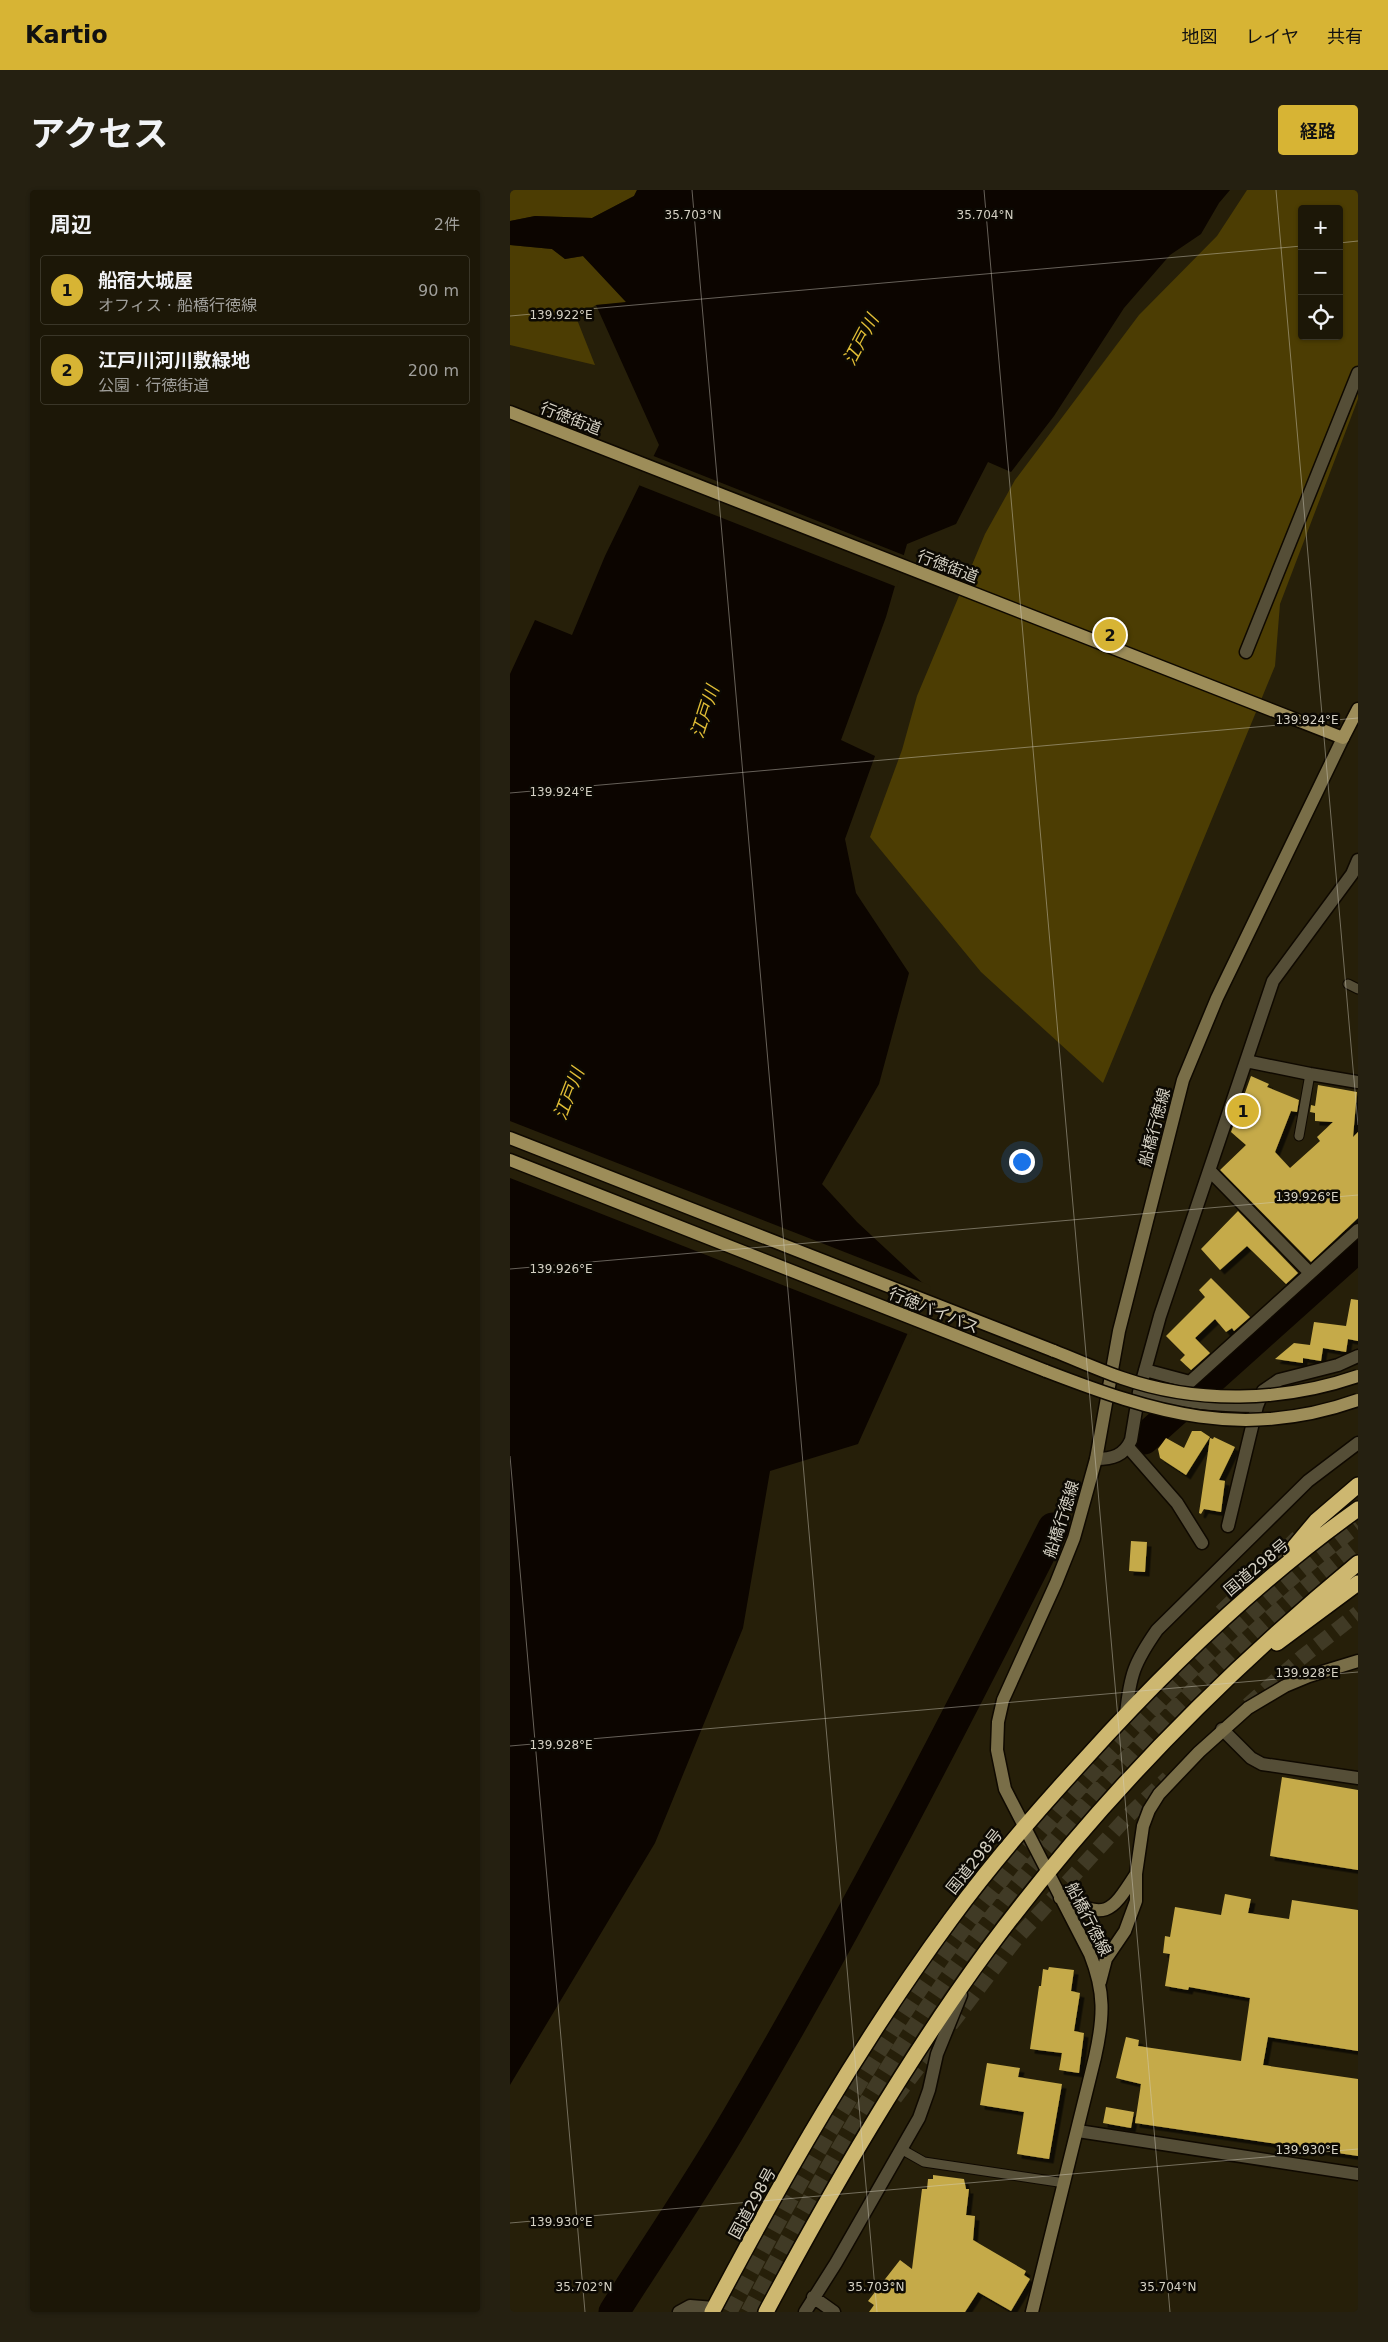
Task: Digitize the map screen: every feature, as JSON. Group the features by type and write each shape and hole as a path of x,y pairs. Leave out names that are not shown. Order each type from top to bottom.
{"highway":[{"path":"1255,1589 1316,1521 1358,1485"},
{"name":"国道298号","path":"713,2310 797,2158 878,2025 952,1918 1023,1828 1126,1714 1205,1635 1255,1589 1358,1509"},
{"path":"766,2312 899,2081 967,1979 1048,1874 1130,1778 1229,1678 1279,1630 1358,1563"},
{"path":"1229,1678 1358,1583"}],"main road":[{"name":"行徳街道","path":"510,412 1343,738"},
{"path":"1343,738 1358,709"},
{"name":"船橋行徳線","path":"1032,2312 1078,2131 1103,2012 1100,1982 1090,1954 1023,1828 1002,1780 997,1750 998,1722 1006,1692 1056,1583 1074,1538 1096,1459 1119,1331 1183,1080 1217,998 1343,738"},
{"name":"行徳バイパス","path":"510,1138 1123,1378 1182,1392 1215,1396 1235,1396 1304,1391 1358,1376"},
{"name":"行徳バイパス","path":"510,1160 1046,1372 1142,1406 1221,1420 1258,1420 1306,1414 1358,1400"},
{"path":"1100,1982 1106,1959 1125,1931 1136,1902 1136,1874 1143,1826 1149,1810 1159,1794 1222,1729 1248,1708 1286,1686 1327,1669 1358,1661"},
{"path":"1060,1898 1086,1909 1105,1910 1120,1899 1136,1874"}],"street":[{"path":"1246,652 1358,373"},
{"path":"1096,1459 1112,1459 1128,1446 1139,1392 1160,1316 1273,981 1352,874 1358,860"},
{"path":"1246,1060 1358,1082"},
{"path":"1210,1171 1310,1274"},
{"path":"1145,1370 1190,1382 1358,1230"},
{"path":"1228,1526 1257,1406 1263,1391 1279,1380 1338,1366 1358,1356"},
{"path":"1139,1392 1179,1402 1207,1405 1257,1406"},
{"path":"1126,1714 1130,1680 1141,1653 1157,1630 1308,1481 1358,1443"},
{"path":"1128,1446 1177,1503 1202,1543"},
{"path":"1222,1729 1251,1758 1262,1764 1358,1778"},
{"path":"805,2312 836,2263 901,2150 924,2105 937,2054 967,1979"},
{"path":"1078,2131 1358,2174"},
{"path":"813,2297 834,2312"},
{"path":"679,2312 690,2306 713,2310"}],"lane":[{"path":"1348,984 1358,989"},
{"path":"1299,1136 1310,1074"},
{"path":"901,2150 924,2162 1065,2183"}],"shaded area":[{"path":"510,190 637,190 634,196 592,218 535,216 510,221"},
{"path":"1247,190 1358,190 1358,399 1280,604 1275,666 1103,1083 981,972 870,837 902,750 917,696 985,534 1015,480 1139,315 1217,236"},
{"path":"510,245 552,249 565,259 583,256 627,303 596,305 576,317 595,365 510,345"}],"water":[{"name":"江戸川","path":"637,190 1230,190 1219,203 1201,234 1170,255 1124,308 1054,416 1011,472 988,462 956,524 907,544 886,617 841,740 875,756 845,839 856,893 909,973 879,1084 822,1184 857,1222 928,1288 858,1444 770,1471 743,1628 655,1843 510,2085 510,674 535,620 572,635 605,556 659,445 596,305 626,302 583,256 565,259 552,249 510,245 510,221 535,216 592,218 634,196"}],"pier":[{"path":"651,455 906,556 897,587 636,484"},
{"path":"510,1121 929,1285 931,1288 910,1335 510,1178"}],"building":[{"path":"1251,1076 1269,1084 1267,1087 1299,1100 1297,1112 1291,1111 1275,1152 1290,1168 1320,1141 1317,1137 1333,1122 1315,1121 1315,1113 1310,1112 1311,1105 1315,1106 1318,1085 1357,1092 1353,1137 1358,1132 1358,1218 1311,1262 1220,1170 1246,1145 1231,1132"},
{"path":"1238,1211 1298,1273 1286,1284 1247,1246 1220,1270 1201,1249"},
{"path":"1211,1278 1250,1317 1234,1331 1232,1328 1226,1332 1215,1319 1195,1338 1210,1353 1191,1370 1180,1360 1185,1355 1166,1336 1205,1297 1199,1290"},
{"path":"1351,1299 1358,1300 1358,1341 1348,1339 1346,1352 1323,1348 1321,1361 1303,1358 1303,1363 1275,1359 1294,1343 1310,1345 1314,1322 1346,1326"},
{"path":"1192,1431 1201,1431 1210,1437 1186,1475 1160,1458 1158,1449 1166,1438 1184,1448"},
{"path":"1214,1437 1235,1447 1219,1480 1225,1481 1221,1512 1204,1509 1201,1514 1199,1513 1210,1438 1213,1439"},
{"path":"1131,1541 1147,1542 1145,1572 1129,1571"},
{"path":"1282,1777 1358,1790 1358,1870 1270,1856"},
{"path":"1225,1894 1251,1899 1248,1913 1289,1919 1292,1900 1358,1910 1358,2051 1268,2037 1263,2065 1358,2079 1358,2156 1135,2123 1141,2084 1116,2078 1126,2037 1139,2040 1138,2046 1241,2061 1250,1998 1189,1987 1188,1990 1165,1986 1170,1954 1163,1953 1165,1936 1170,1937 1175,1907 1221,1915"},
{"path":"1049,1967 1074,1970 1071,1991 1080,1993 1074,2031 1084,2033 1079,2073 1059,2070 1062,2053 1030,2049 1039,1986 1041,1986 1043,1969 1048,1970"},
{"path":"987,2063 1020,2068 1018,2077 1062,2084 1049,2159 1017,2154 1024,2112 980,2105"},
{"path":"1106,2107 1134,2112 1131,2128 1103,2123"},
{"path":"933,2175 964,2179 966,2189 969,2189 966,2215 975,2216 973,2240 1026,2271 1024,2275 1030,2279 1011,2311 978,2292 965,2312 869,2312 874,2305 868,2301 900,2260 912,2269 922,2189 927,2189 928,2179 933,2179"}],"waterway":[{"path":"1144,1439 1358,1247"},
{"path":"614,2312 721,2145 819,1975 938,1753 1053,1528"}],"tunnel":[{"path":"730,2312 807,2171 869,2068 919,1991 1012,1867 1114,1750 1199,1663 1276,1592 1358,1526"},
{"path":"1221,1612 1298,1537"},
{"path":"748,2312 837,2151 902,2045 971,1944 1008,1895 1087,1801 1173,1709 1264,1623 1358,1544"},
{"path":"1248,1705 1301,1658 1358,1613"},
{"path":"895,2098 1016,1939 1127,1817 1168,1778"}],"place":[{"name":"江戸川河川敷緑地","path":"1110,635"},
{"name":"船宿大城屋","path":"1243,1111"}]}
